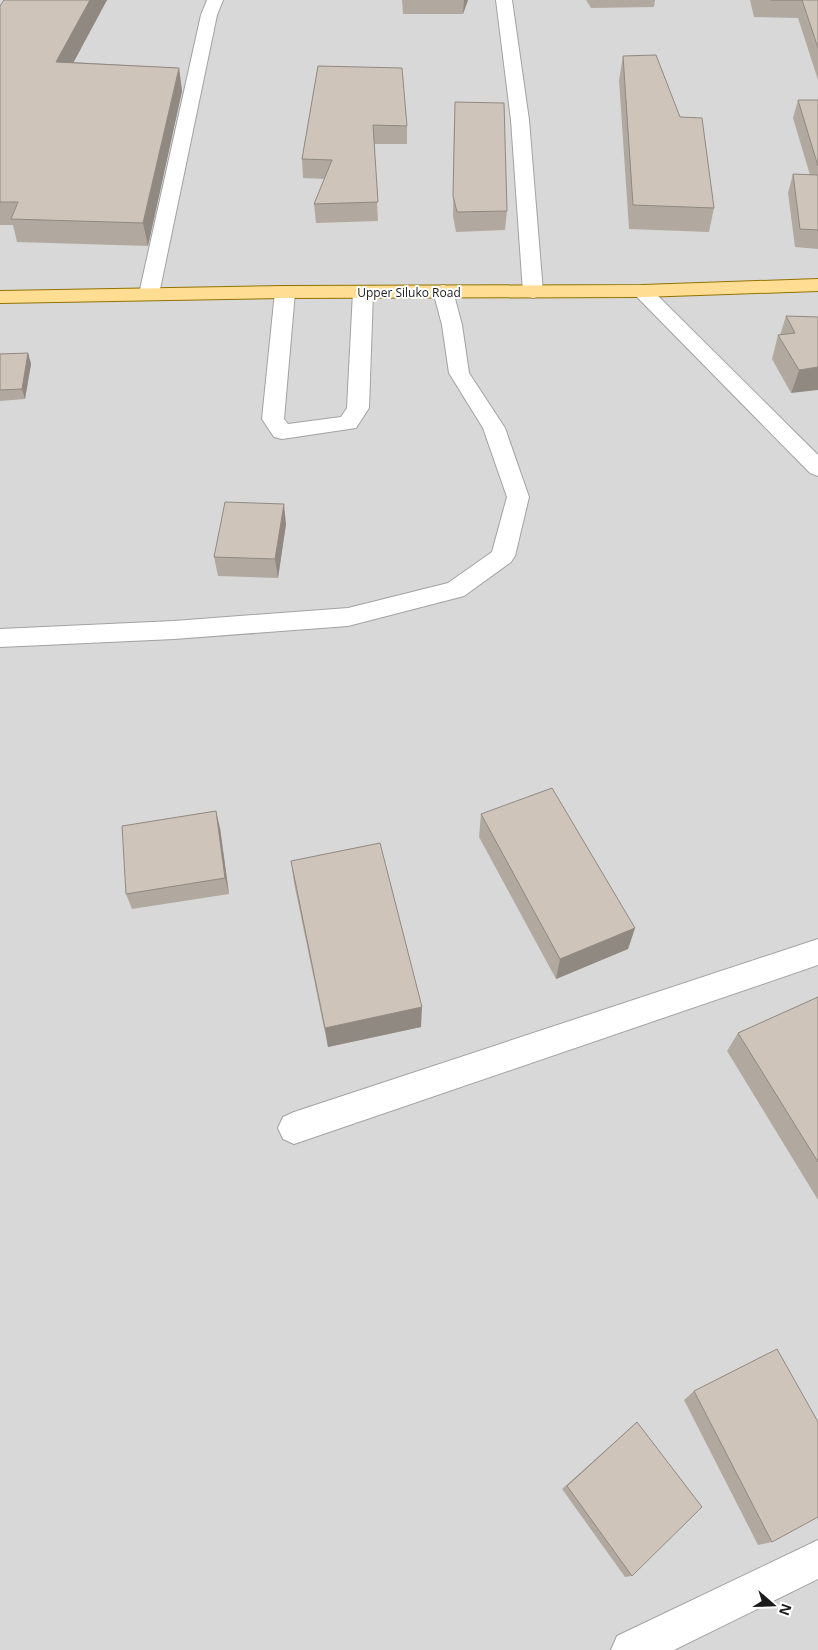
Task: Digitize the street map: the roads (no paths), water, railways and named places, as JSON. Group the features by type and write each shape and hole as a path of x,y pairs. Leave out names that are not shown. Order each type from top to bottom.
{"main road":[{"name":"Upper Siluko Road","path":"0,297 285,292 642,291 818,285"}],"street":[{"path":"150,294 209,15 215,0"},
{"path":"504,0 520,120 534,292"},
{"path":"642,291 818,468"},
{"path":"285,292 272,419 282,432 348,423 358,408 364,292"},
{"path":"0,638 174,630 348,617 455,590 503,556 518,498 494,428 459,373 452,325 443,292"},
{"path":"294,1128 818,952"},
{"path":"631,1650 818,1559"}]}
